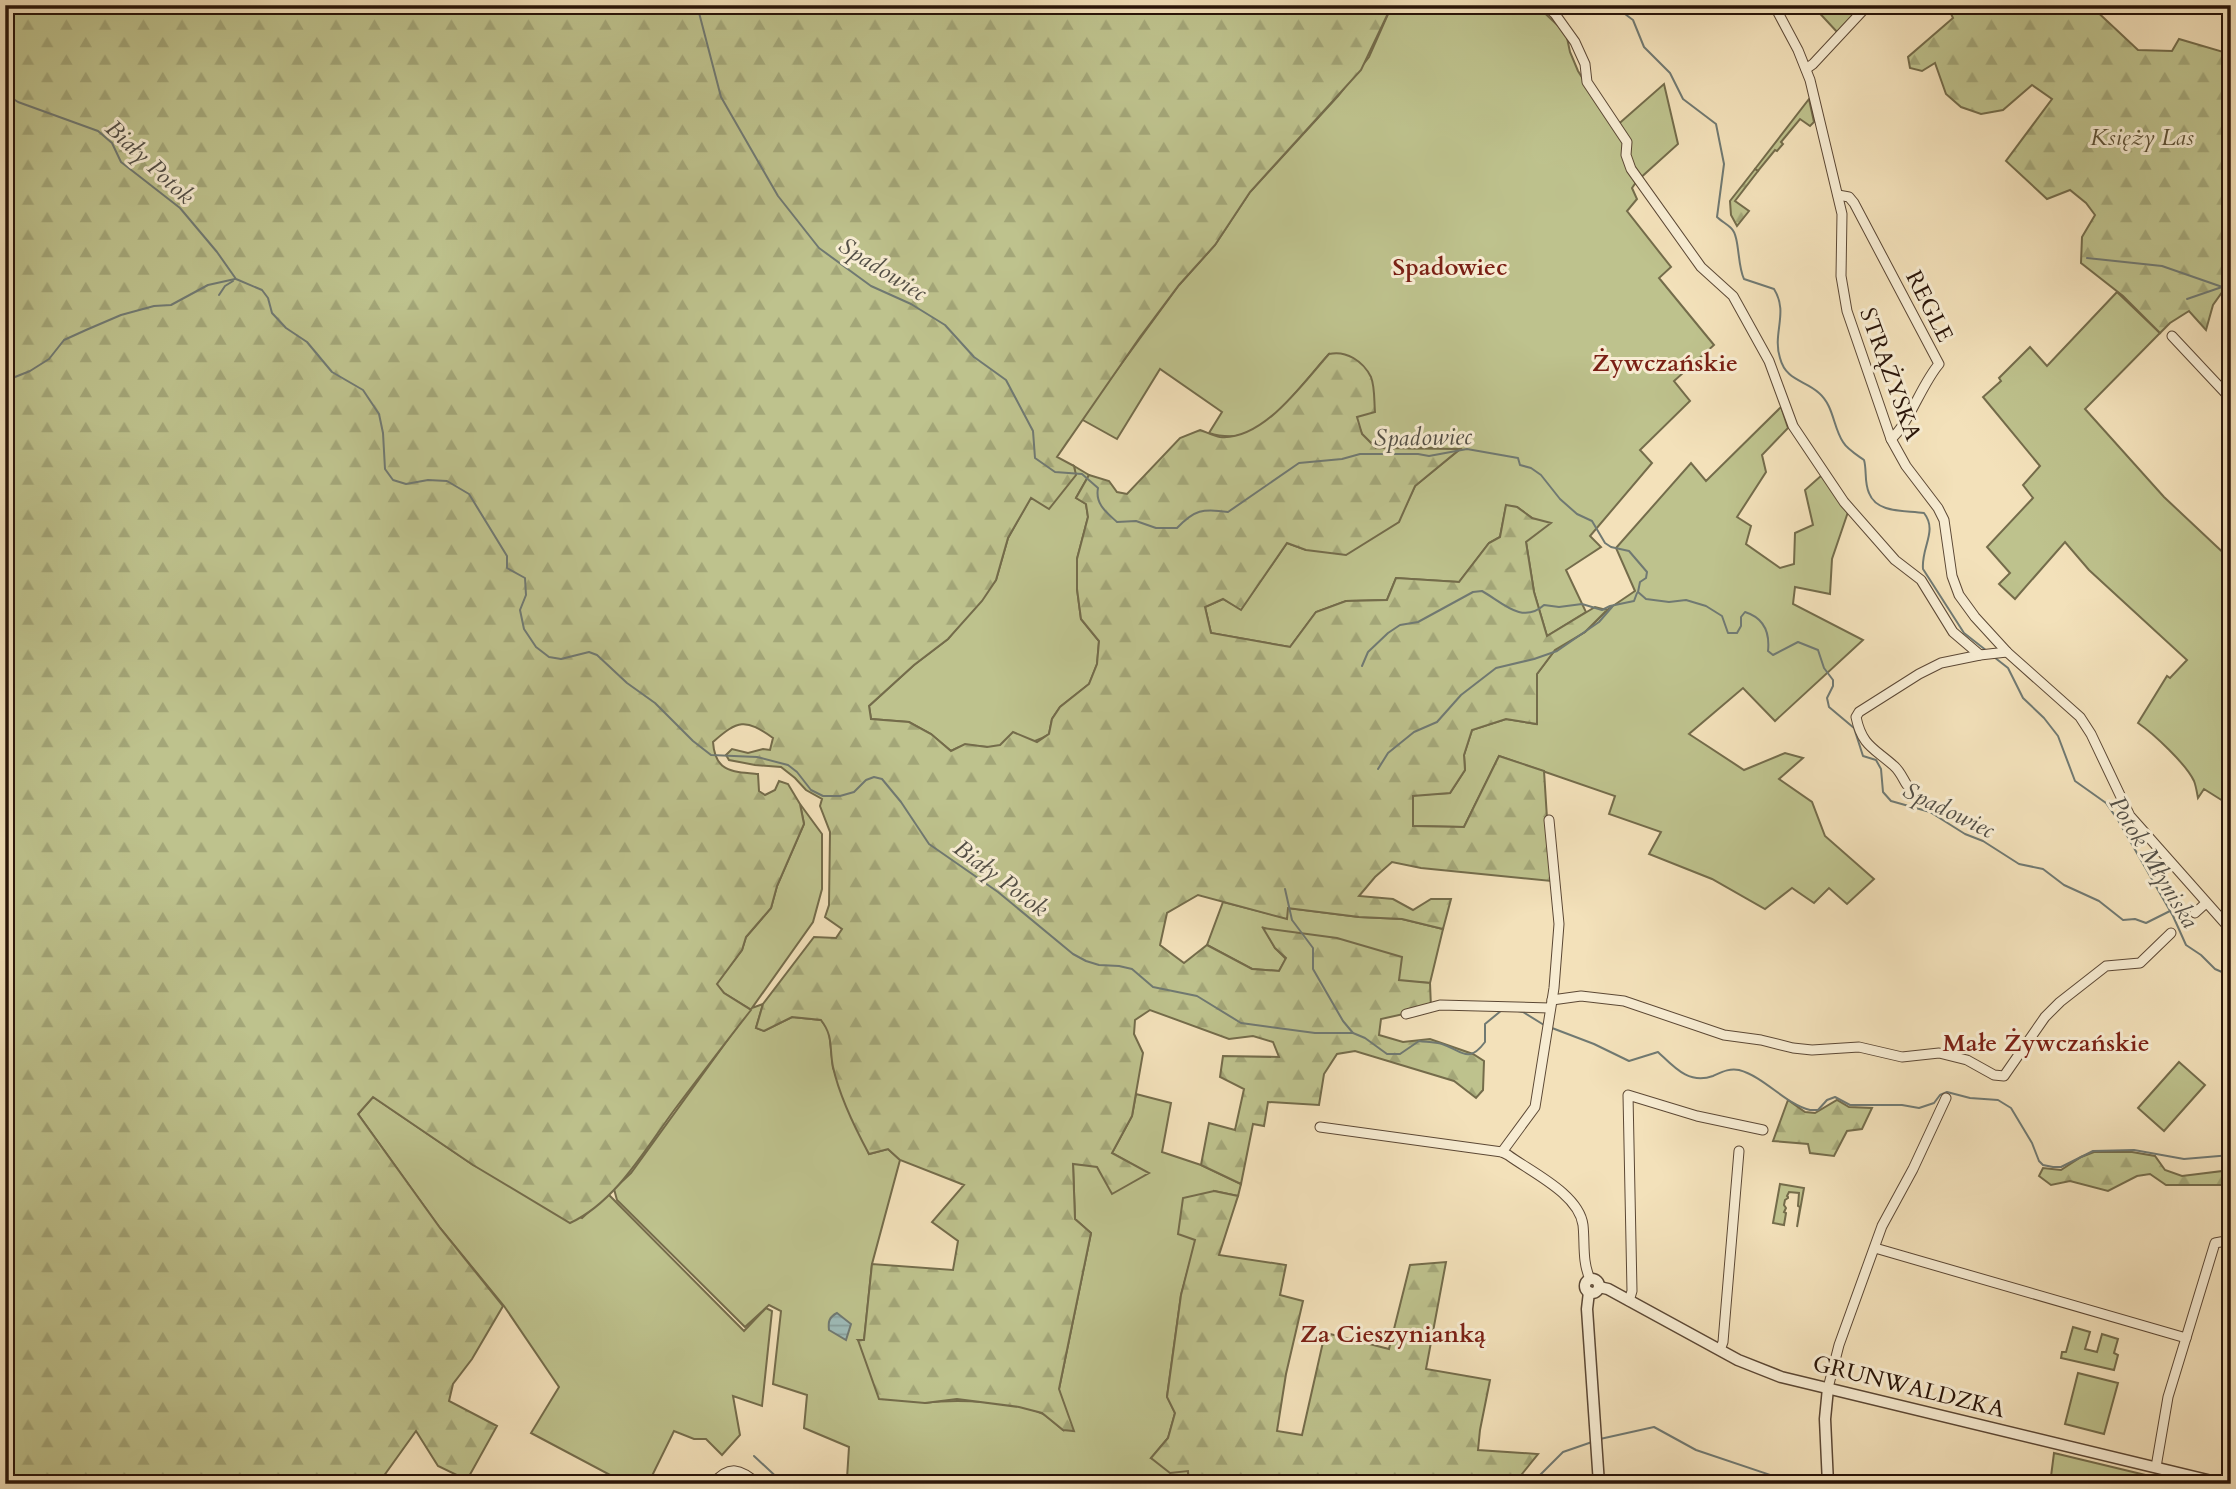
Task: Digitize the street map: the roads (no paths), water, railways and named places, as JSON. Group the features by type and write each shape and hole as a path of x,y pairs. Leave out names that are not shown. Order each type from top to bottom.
{"street":[{"path":"1545,5 1555,14 1575,43 1585,64 1587,82 1627,142 1626,155 1631,169 1701,267 1734,296 1769,361 1788,416 1822,471 1869,532 1895,560 1921,580 1953,632 1986,654"},
{"name":"STRĄŻYSKA","path":"1774,5 1806,69 1838,195 1843,221 1841,276 1845,304 1891,439 1906,466 1942,517 1952,576 1959,595 2007,652 2080,717 2091,734 2130,816 2231,930"},
{"path":"1806,69 1868,5"},
{"name":"REGLE","path":"1838,195 1849,197 1864,220 1939,364 1926,380 1898,432 1891,439"},
{"path":"2172,336 2231,399"},
{"path":"1907,785 1896,768 1862,738 1856,717 1859,712 1941,663 2007,652"},
{"path":"1502,1152 1535,1107 1549,1019 1559,934 1549,820"},
{"path":"2195,913 2206,903"},
{"path":"1406,1014 1440,1005 1551,1004 1581,996 1624,1001 1724,1035 1812,1050 1859,1047 1902,1057 1939,1053 1968,1060 1994,1075 2004,1076 2011,1070 2038,1027 2060,1002 2106,966 2140,963 2171,933"},
{"path":"1629,1301 1632,1291 1628,1095 1696,1116 1763,1130"},
{"path":"1828,1484 1825,1426 1828,1388 1839,1345 1882,1226 1913,1169 1946,1098"},
{"path":"1320,1127 1502,1152 1566,1196 1576,1208 1582,1222 1585,1265 1593,1286 1587,1309 1599,1484"},
{"path":"1720,1350 1723,1342 1739,1151"},
{"path":"2156,1467 2168,1397 2215,1243 2231,1240"},
{"path":"1875,1248 2186,1338"},
{"name":"GRUNWALDZKA","path":"1593,1286 1608,1289 1720,1350 1773,1374 2224,1484"},
{"path":"713,1484 721,1475 734,1471 745,1473 758,1484"}],"water":[{"path":"837,1313 851,1324 846,1340 829,1330 830,1320"}],"waterway":[{"name":"Spadowiec","path":"697,5 721,97 778,196 819,248 871,286 911,304 945,325 974,357 1006,380 1033,431 1035,458 1055,472 1082,474 1098,488 1100,503 1117,522 1136,521 1156,528 1177,528 1189,517 1200,512 1228,512 1299,463 1342,459 1360,454 1429,456 1467,449 1518,458 1520,465 1541,475 1560,499 1577,514 1592,521 1605,543 1629,551 1647,572 1646,578 1640,582 1638,592 1646,599 1669,602 1686,600 1706,606 1722,616 1728,633 1737,633 1745,612 1752,615 1761,622 1767,632 1768,651 1773,655 1798,642 1818,650 1824,668 1833,680 1827,698 1829,707 1854,728 1863,756 1876,760 1881,769 1883,792 1891,801 1930,812 2019,864 2043,869 2064,885 2099,901 2123,920 2135,919 2146,923 2170,911"},
{"name":"Potok Młyniska","path":"1600,5 1607,10 1621,11 1633,20 1644,47 1670,73 1683,99 1716,124 1724,164 1717,217 1734,232 1744,279 1774,289 1778,298 1778,349 1783,366 1791,376 1824,398 1843,442 1864,460 1867,489 1873,500 1885,508 1924,513 1928,520 1929,533 1923,569 1964,633 1987,651"},
{"name":"Biały Potok","path":"5,90 18,102 98,131 112,143 121,162 180,208 236,279 262,290 268,298 272,313 286,328 307,342 332,372 363,390 379,414 385,469 393,480 406,484 428,480 447,481 469,494 507,556 507,568 525,578 526,595 520,610 524,629 536,647 549,657 561,659 589,652 597,655 627,683 655,703 711,755 757,757 788,765 811,790 823,796 840,796 854,792 866,780 874,777 882,779 929,844 998,892 1073,954 1099,965 1132,969 1153,987 1197,996 1241,1023 1315,1033 1353,1033 1387,1054 1400,1054 1419,1041 1442,1044 1469,1054 1474,1053 1485,1042 1485,1024 1502,1010"},
{"path":"2087,258 2162,266 2231,290"},
{"path":"5,381 30,371 49,359 64,340 86,330 121,315 154,306 171,305 208,285 235,279"},
{"path":"219,295 225,286 233,281"},
{"path":"2187,299 2222,287"},
{"path":"1362,666 1368,652 1388,633 1400,625 1418,622 1473,592 1482,591 1512,610 1528,613 1544,605 1559,607 1582,604 1602,610 1634,601 1637,593"},
{"path":"1378,769 1388,753 1414,732 1437,722 1461,695 1496,668 1557,651 1599,622 1612,607"},
{"name":"Potok Młyniska","path":"1994,657 2008,668 2023,698 2058,736 2075,781 2106,803 2118,820 2173,916 2186,945 2215,969 2231,976"},
{"path":"1285,889 1292,920 1313,948 1313,969 1343,1021 1353,1033"},
{"name":"Biały Potok","path":"1518,1011 1544,1025"},
{"name":"Biały Potok","path":"1552,1028 1629,1061 1658,1052 1683,1073 1697,1078 1739,1070 1758,1078 1792,1102 1810,1110 1818,1110 1827,1100 1835,1097 1850,1105 1902,1105 1919,1108 1934,1103 1940,1095 1947,1092 1970,1098 1998,1100 2011,1108 2032,1143 2039,1161 2043,1165 2053,1167 2061,1167 2093,1151 2134,1150 2184,1159 2231,1155"},
{"path":"1600,1439 1654,1427 1696,1450 1785,1480 1811,1484"},
{"path":"1531,1484 1563,1452 1592,1442"},
{"path":"754,1456 784,1484"}],"district":[{"name":"Spadowiec","path":"1450,267"},
{"name":"Żywczańskie","path":"1665,363"},
{"name":"Małe Żywczańskie","path":"2046,1043"},
{"name":"Za Cieszynianką","path":"1393,1334"}],"park label":[{"name":"Księży Las","path":"2142,137"}]}
